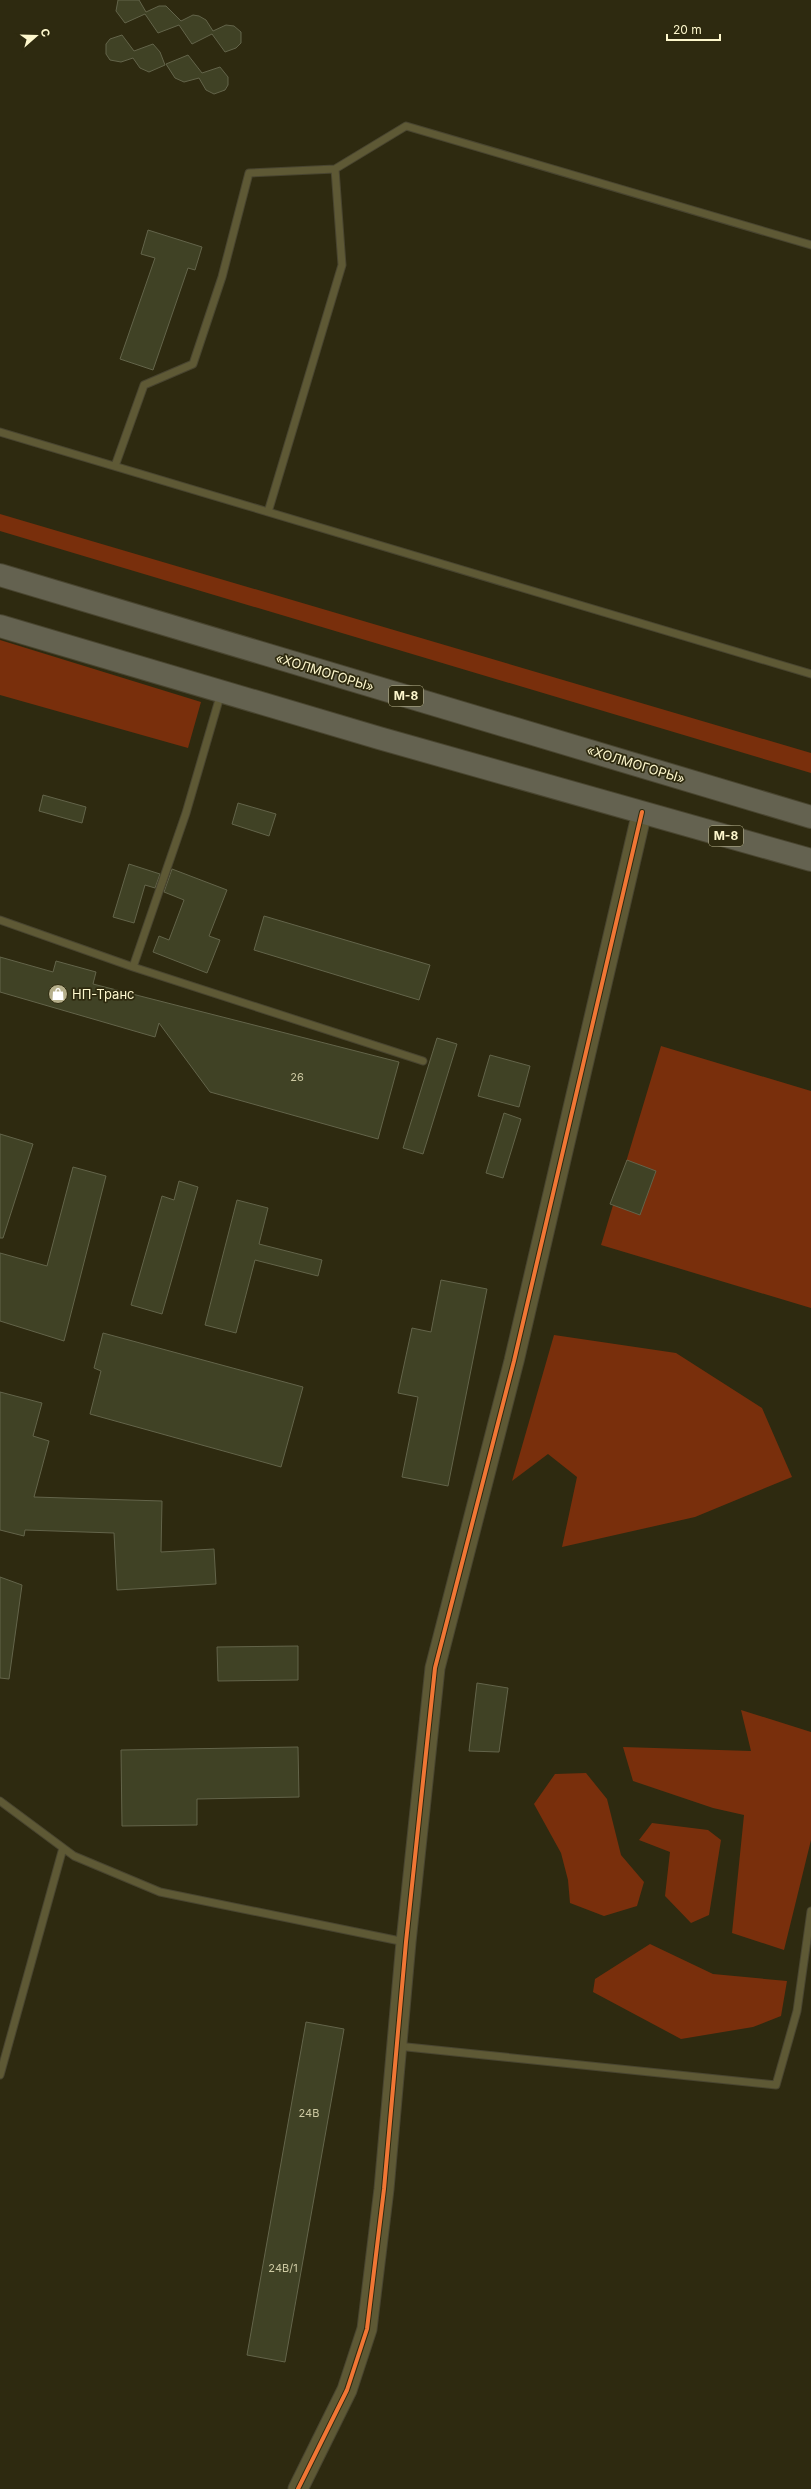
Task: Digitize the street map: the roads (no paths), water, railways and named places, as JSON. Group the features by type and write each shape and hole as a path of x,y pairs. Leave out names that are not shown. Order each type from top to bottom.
{"highway":[{"name":"«ХОЛМОГОРЫ»","path":"0,575 811,817"},
{"name":"М-8","path":"0,626 811,860"}],"street":[{"path":"298,2489 347,2390 367,2329 435,1668 514,1361 642,812"}],"lane":[{"path":"114,466 144,385 193,364 222,277 249,173 335,169 406,126 811,245"},
{"path":"268,512 342,265 335,169"},
{"path":"0,432 811,674"},
{"path":"133,968 186,813 221,691"},
{"path":"0,920 133,968 423,1061"},
{"path":"0,1801 74,1856 160,1892 406,1942"},
{"path":"0,2076 63,1848"},
{"path":"397,2046 776,2085 797,2011 811,1911"}],"place":[{"name":"НП-Транс","path":"58,994"}]}
